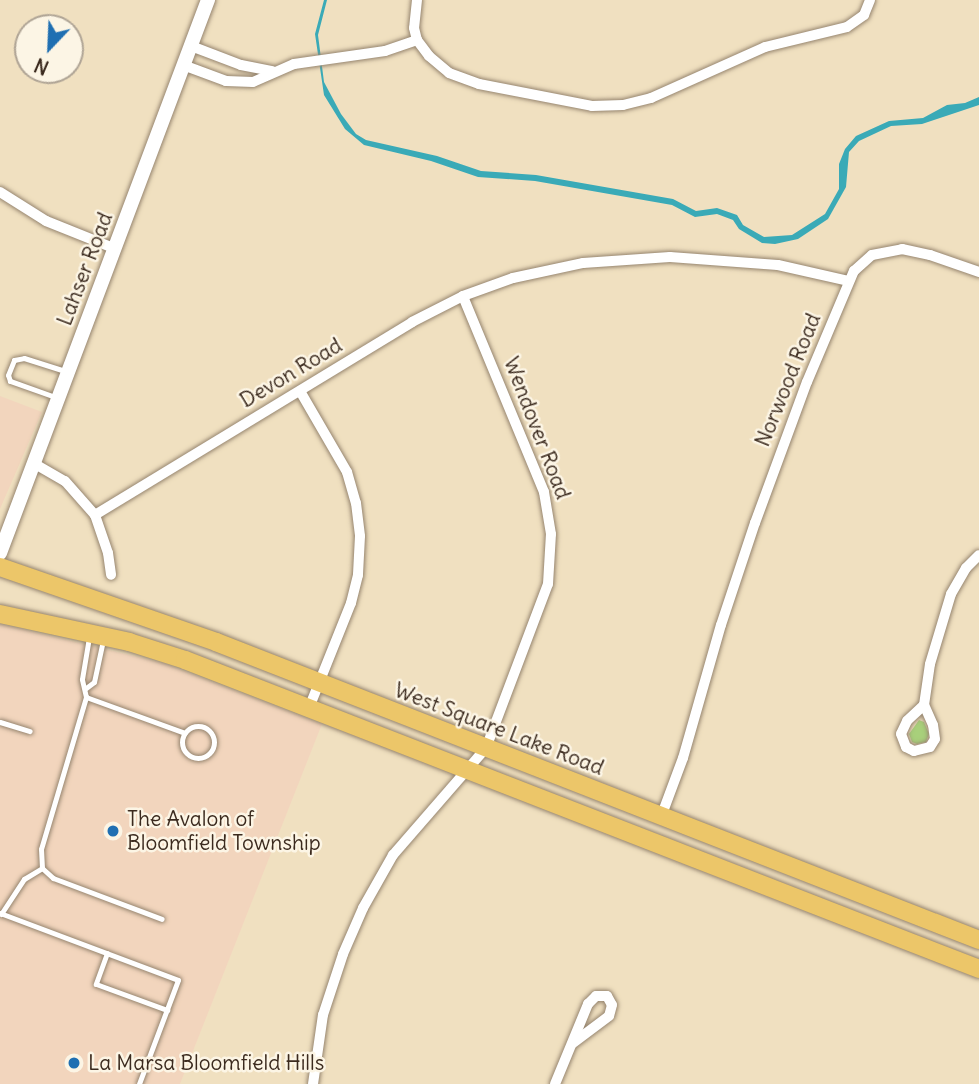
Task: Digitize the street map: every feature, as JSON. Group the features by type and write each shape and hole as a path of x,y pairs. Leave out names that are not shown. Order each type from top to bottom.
{"highway":[{"name":"West Square Lake Road","path":"0,567 160,621 979,940"},
{"path":"0,614 97,635 185,660 979,969"}],"street":[{"name":"Lahser Road","path":"0,553 208,0"},
{"path":"417,0 414,28 417,40 438,65 464,80 577,105 623,105 651,99 765,47 847,27 864,15 870,0"},
{"path":"183,65 239,83 253,82 272,71 303,62 385,51 417,40"},
{"path":"191,46 241,65 272,71"},
{"path":"0,192 46,221 116,248"},
{"name":"Norwood Road","path":"661,817 683,758 754,523 795,411 849,281 862,262 872,255 894,249 921,252 979,272"},
{"name":"Devon Road","path":"95,515 412,322 463,296 513,278 583,263 670,257 778,265 849,281"},
{"name":"Wendover Road","path":"313,1084 323,1014 342,954 366,901 393,855 486,748 544,599 550,568 551,534 539,475 463,296"},
{"path":"300,391 347,472 356,503 360,536 354,596 309,708"},
{"path":"34,464 65,481 95,515 108,553 111,575"},
{"path":"923,705 930,664 951,594 960,576 979,555"},
{"path":"555,1084 591,1000 600,995 610,998 612,1005 608,1016 573,1043"}],"lane":[{"path":"58,398 10,381 8,375 14,360 24,358 68,372"},
{"path":"97,635 82,678 86,696 41,849 42,868 53,878 162,919"},
{"path":"86,688 94,682 97,635"},
{"path":"86,696 185,733 198,727 207,730 213,738 210,752 201,758 191,757 182,744 185,733"},
{"path":"0,722 30,731"},
{"path":"42,868 24,879 1,913 178,981 139,1084"},
{"path":"107,954 96,984 167,1010"}],"shaded area":[{"path":"0,396 42,412 0,509"},
{"path":"0,624 163,663 322,724 180,1084 0,1084"}],"green space":[{"path":"919,720 924,722 929,734 926,742 917,744 912,742 909,734"}],"water":[{"path":"324,0 327,0 318,35 324,82 341,114 356,134 366,140 437,156 481,171 536,175 673,199 696,211 717,208 737,215 743,225 764,237 792,235 825,214 839,189 839,164 845,149 856,136 889,121 923,118 947,105 965,103 979,97 979,105 922,124 891,126 859,141 849,152 846,187 828,219 798,239 775,244 762,243 739,229 733,220 717,214 695,217 672,205 535,181 478,177 431,161 364,145 345,129 324,95 315,34"}],"place":[{"name":"The Avalon of Bloomfield Township","path":"113,831"},
{"name":"La Marsa Bloomfield Hills","path":"74,1063"}]}
